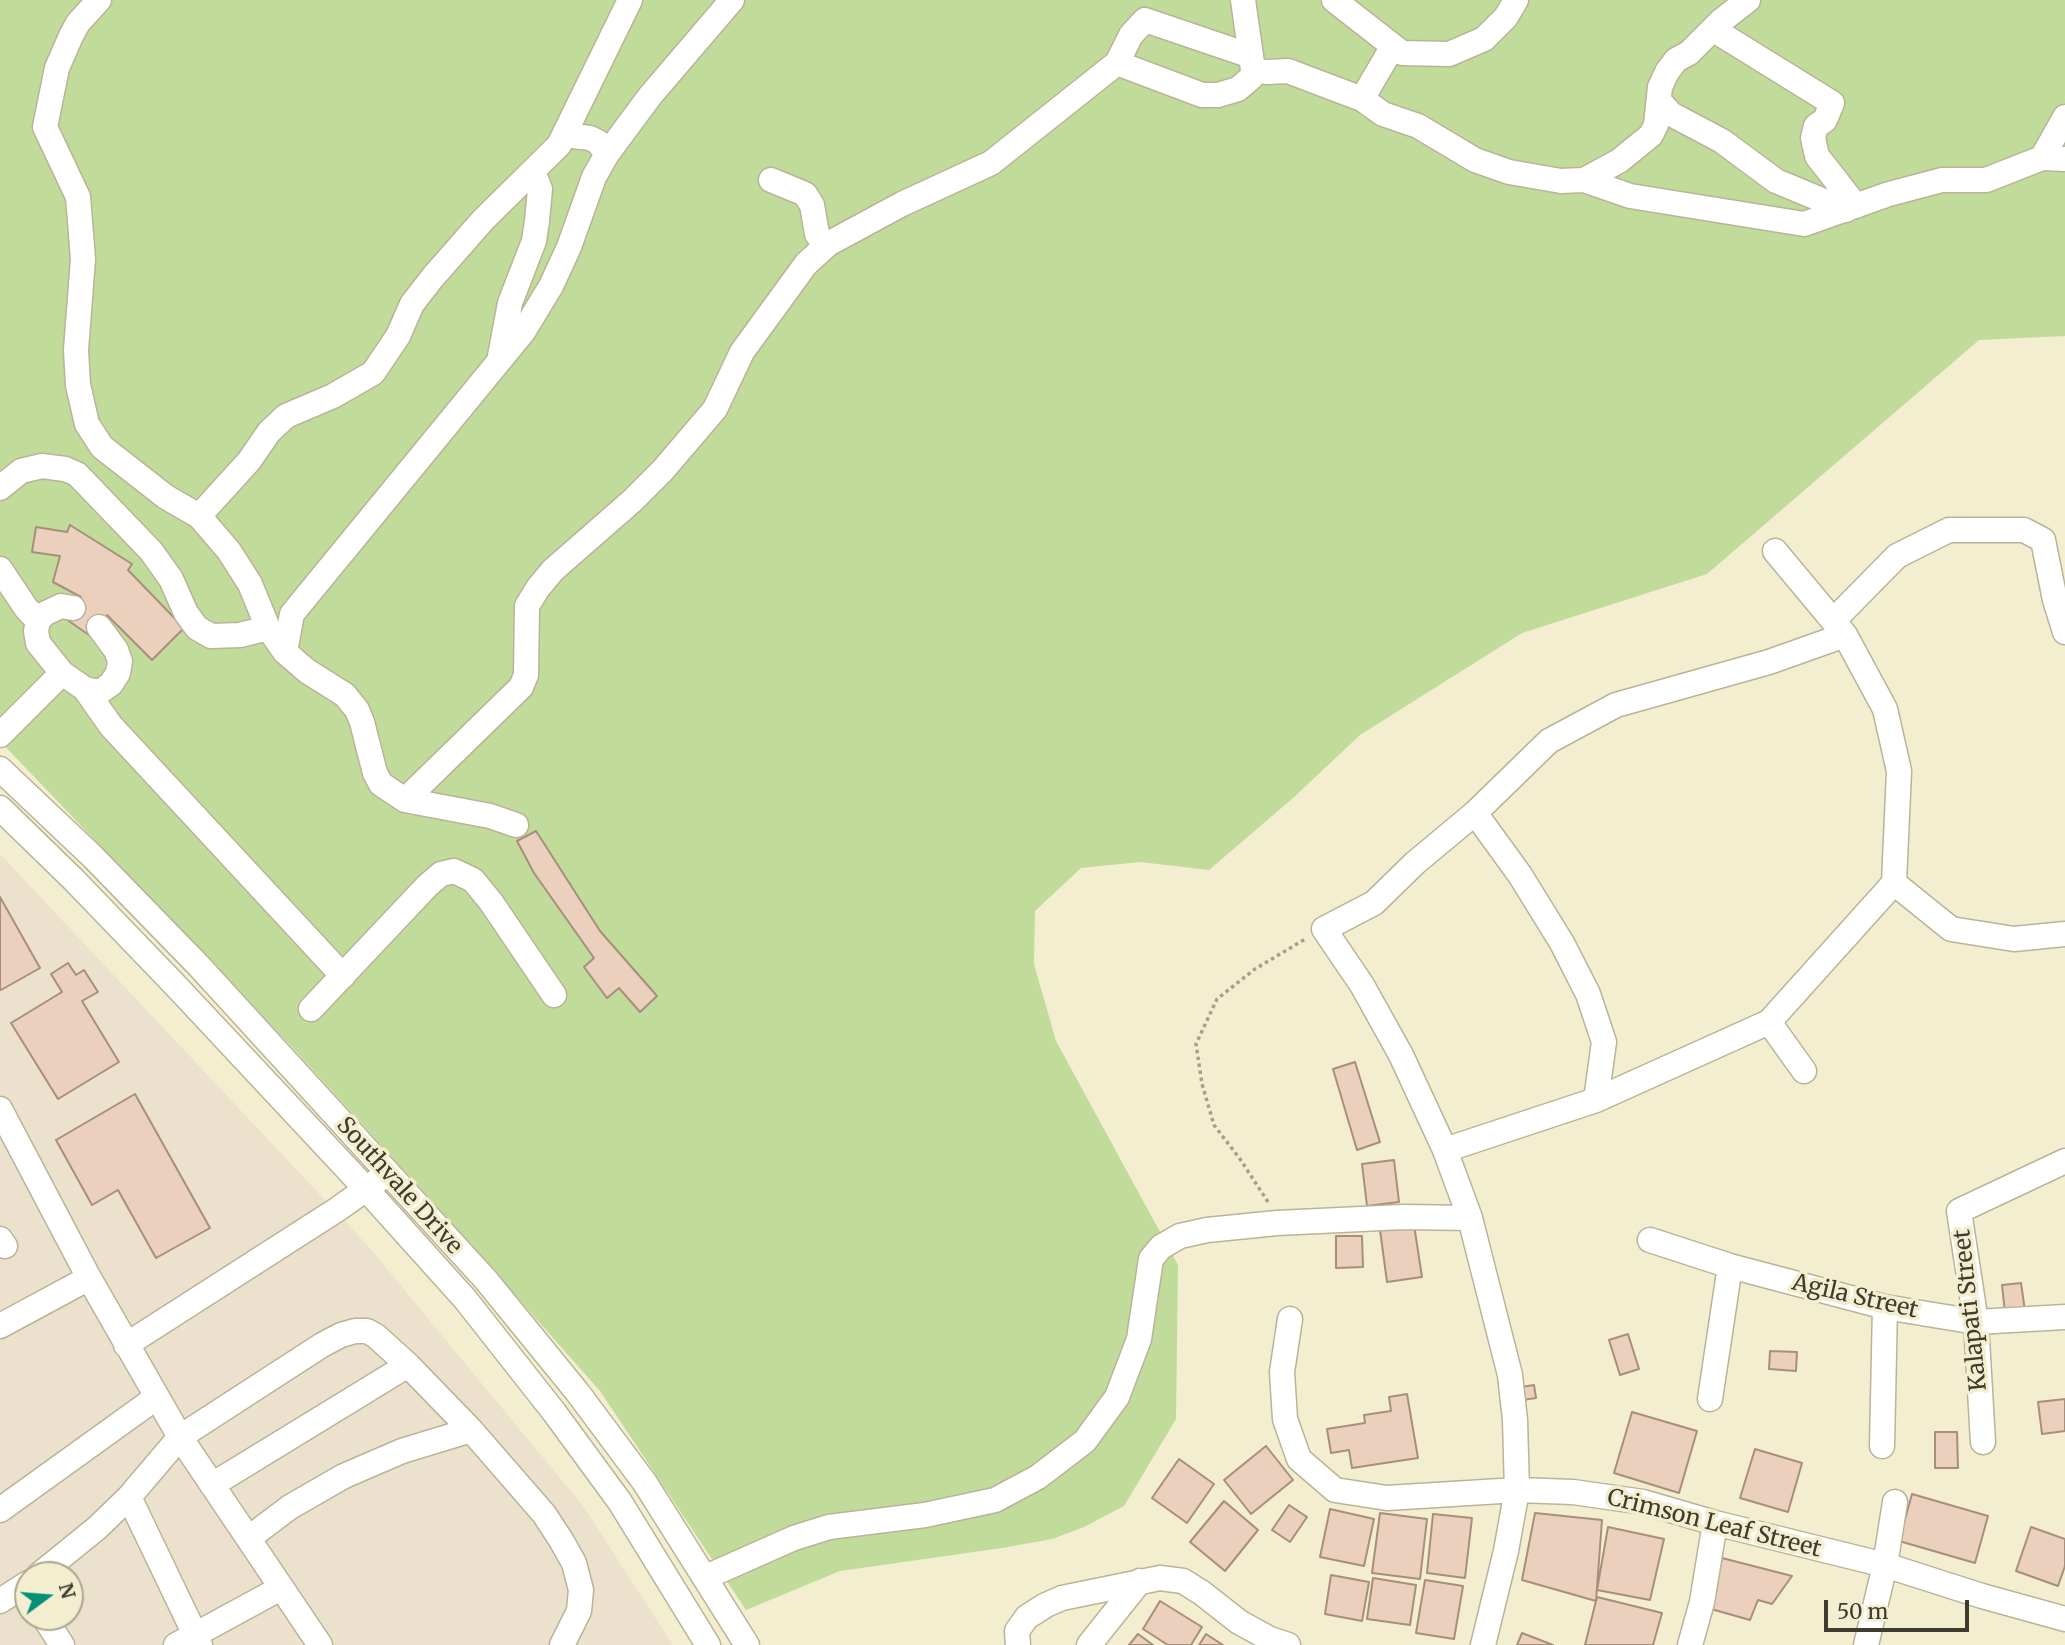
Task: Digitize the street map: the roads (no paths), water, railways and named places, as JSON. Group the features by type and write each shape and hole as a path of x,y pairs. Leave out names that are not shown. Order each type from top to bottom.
{"street":[{"path":"99,0 78,23 57,68 45,127 78,197 83,259 76,350 78,385 87,424 102,447 166,497 199,516 229,551 250,584 268,628 285,652 306,671 345,695 357,710 380,784 405,800 490,816 516,825"},
{"path":"199,516 249,461 269,432 286,416 333,396 373,373 398,336 412,304 433,277 483,220 559,145 630,0"},
{"path":"285,652 292,614 523,332 551,286 569,247 594,177 607,155 650,96 732,0"},
{"path":"1117,62 1202,95 1218,95 1238,89 1252,77 1242,0"},
{"path":"1334,0 1402,53 1449,54 1484,39 1506,17 1516,0"},
{"path":"1584,180 1619,161 1650,135 1656,125 1660,87 1676,60 1689,53 1748,0"},
{"path":"405,800 521,687 526,675 527,606 538,588 553,570 640,494 715,409 741,352 806,264 828,244 902,204 992,163 1117,62 1131,35 1145,20 1252,63 1266,72 1288,71 1362,99 1383,114 1418,126 1475,160 1509,172 1561,181 1584,180 1630,196 1804,224 1942,180 1986,180 2053,159 2065,117"},
{"path":"1714,30 1832,103 1825,120 1816,126 1813,138 1817,156 1851,208"},
{"path":"1362,99 1393,46"},
{"path":"1659,101 1671,114 1723,141 1776,181 1851,208"},
{"path":"564,135 590,138 598,142 607,155"},
{"path":"499,360 510,303 534,240 540,189 533,172"},
{"path":"771,180 805,194 812,205 817,234 828,244"},
{"path":"77,474 102,447"},
{"path":"0,488 22,471 42,466 65,469 77,474 151,551 171,579 186,613 197,628 211,636 240,635 268,628"},
{"path":"1483,1645 1506,1551 1517,1490 1516,1420 1510,1375 1470,1218 1445,1150 1401,1055 1362,985 1324,929 1374,903 1415,863 1475,813 1549,741 1616,705 1769,662 1839,628 1897,556 1950,530 2024,530 2043,540 2055,600 2065,632"},
{"path":"1445,1150 1596,1100 1769,1022 1895,883 1899,771 1885,709 1839,628 1775,551"},
{"path":"0,569 37,621"},
{"path":"73,608 53,608 37,621 38,643 57,668 85,689 116,732 343,976"},
{"path":"85,689 101,691 111,684 118,674 120,661 116,650 99,627"},
{"path":"0,714 57,668"},
{"path":"0,735 57,668"},
{"name":"Southvale Drive","path":"0,769 93,857 199,966 485,1280 578,1393 645,1483 747,1645"},
{"name":"Southvale Drive","path":"0,808 75,880 367,1190 465,1300 554,1412 620,1503 708,1645"},
{"path":"1475,813 1521,875 1562,943 1588,994 1604,1042 1596,1100"},
{"path":"311,1009 427,886 441,874 454,871 473,880 491,902 554,995"},
{"path":"1895,883 1951,929 2014,939 2065,934"},
{"path":"1769,1022 1804,1071"},
{"path":"0,1109 89,1278 180,1437 320,1645"},
{"name":"Kalapati Street","path":"1983,1443 1976,1322 1959,1211 2065,1161"},
{"path":"126,1345 367,1190 387,1172"},
{"path":"706,1577 794,1538 829,1527 925,1515 995,1500 1038,1478 1085,1441 1117,1397 1139,1339 1152,1259 1161,1247 1180,1236 1207,1230 1277,1223 1403,1217 1470,1218"},
{"name":"Agila Street","path":"1650,1240 1730,1266 1885,1307 1976,1322 2065,1317"},
{"path":"1710,1399 1730,1266"},
{"path":"0,1326 89,1278"},
{"path":"1882,1446 1885,1307"},
{"name":"Crimson Leaf Street","path":"1290,1319 1282,1372 1285,1419 1299,1459 1335,1490 1387,1498 1517,1490 1573,1492 1643,1502 1715,1523 1885,1565 2065,1619"},
{"path":"58,1561 129,1497 180,1437 341,1335 367,1331 408,1365 471,1430 544,1514 574,1563 581,1590 579,1611 562,1645"},
{"path":"212,1485 408,1365"},
{"path":"0,1510 157,1397"},
{"path":"249,1538 290,1507 344,1476 402,1451 471,1430"},
{"path":"129,1497 191,1642 281,1588"},
{"path":"1866,1645 1885,1565 1895,1502"},
{"path":"1690,1645 1702,1602 1715,1523"},
{"path":"1018,1645 1017,1631 1027,1617 1046,1605 1062,1598 1160,1578 1183,1581 1239,1622 1270,1639 1288,1645"},
{"path":"1089,1645 1140,1581"}]}
